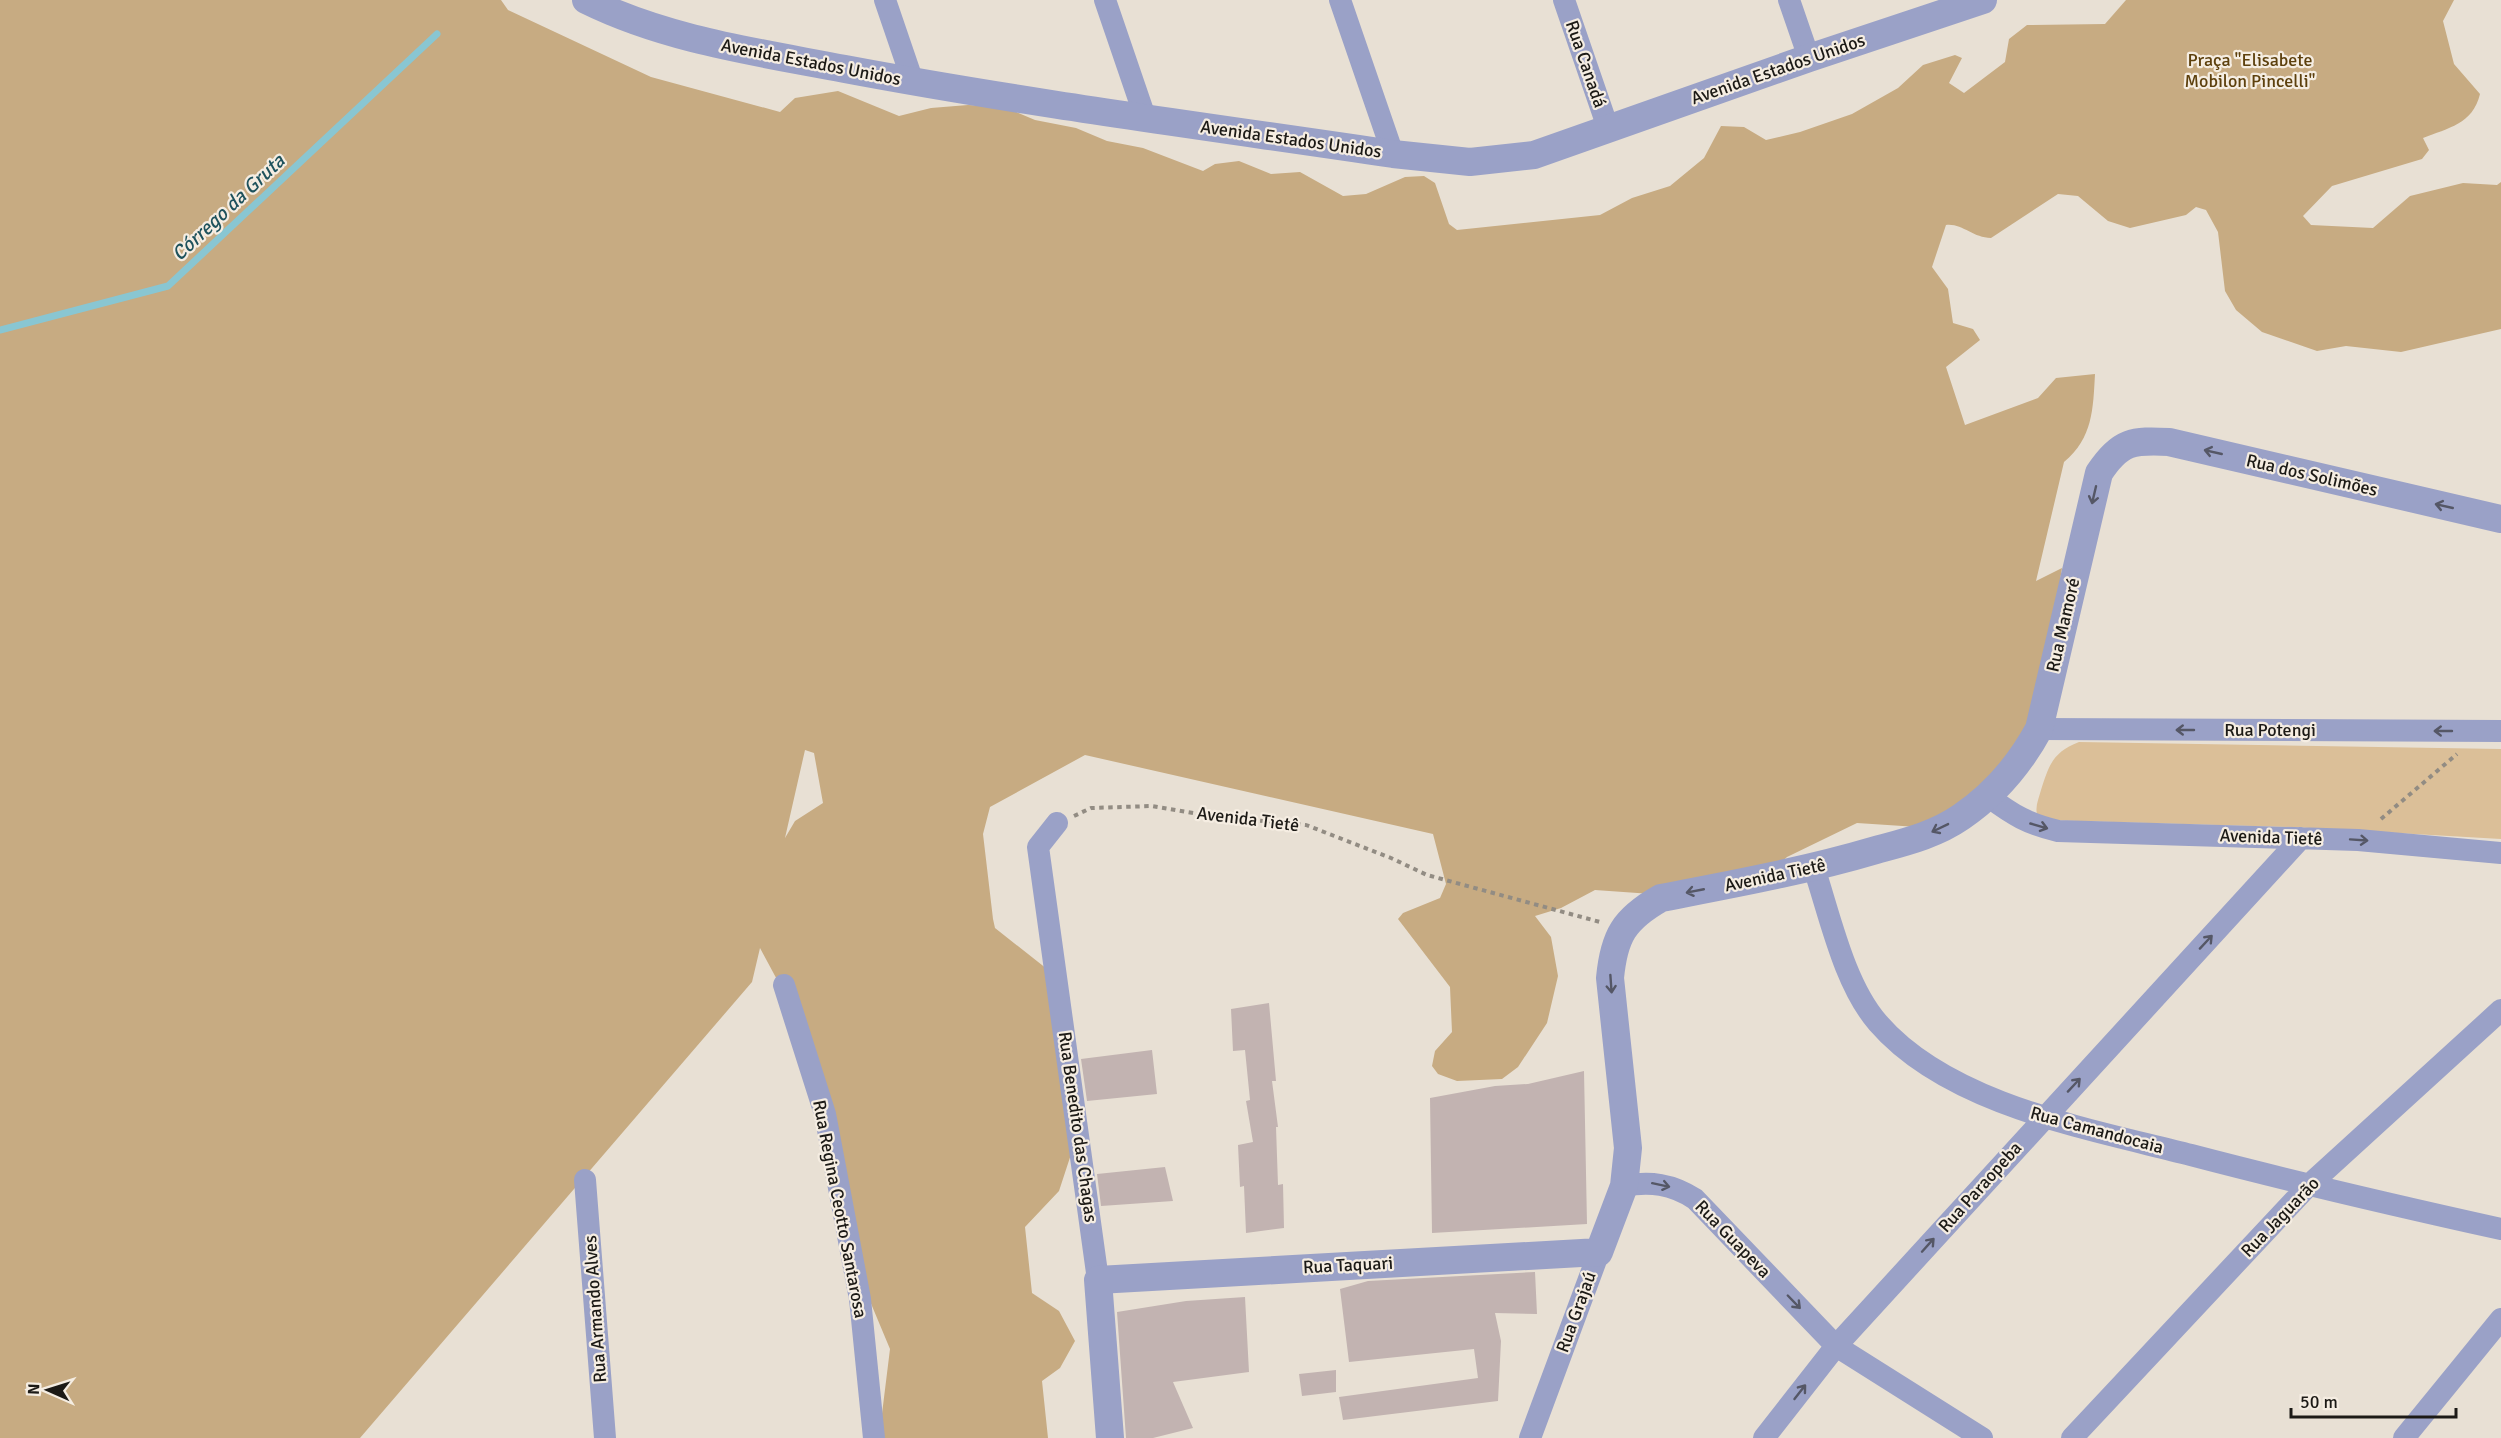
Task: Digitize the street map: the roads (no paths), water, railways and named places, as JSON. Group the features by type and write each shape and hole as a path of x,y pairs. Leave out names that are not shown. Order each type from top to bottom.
{"street":[{"name":"Avenida Estados Unidos","path":"586,0 692,39 913,82 1393,154 1470,162 1534,155 1809,58 1983,0"},
{"path":"885,0 913,82"},
{"path":"1105,0 1145,117"},
{"path":"1340,0 1393,154"},
{"name":"Rua Canadá","path":"1564,0 1608,128"},
{"path":"1788,0 1809,58"},
{"name":"Rua dos Solimões","path":"2122,446 2143,441 2169,442 2501,519"},
{"name":"Rua Mamoré","path":"1989,796 2024,756 2038,729 2099,473 2110,456 2122,446"},
{"name":"Rua Potengi","path":"2038,729 2492,731"},
{"name":"Avenida Tietê","path":"1624,1186 1628,1148 1610,978 1612,951 1624,928 1640,910 1661,898 1814,868 1922,837 1959,819 1989,796 2013,815 2033,825 2058,831 2358,840 2501,854"},
{"name":"Rua Benedito das Chagas","path":"1057,823 1038,847 1098,1280 1110,1438"},
{"name":"Rua Paraopeba","path":"1764,1438 1836,1346 2301,838"},
{"name":"Rua Camandocaia","path":"1814,868 1857,990 1877,1022 1911,1054 1959,1084 2044,1118 2308,1185 2501,1229"},
{"name":"Rua Regina Ceotto Santarosa","path":"784,985 825,1114 860,1299 874,1438"},
{"name":"Rua Jaguarão","path":"2072,1438 2308,1185 2501,1010"},
{"name":"Rua Armando Alves","path":"585,1180 605,1438"},
{"name":"Rua Guapeva","path":"1624,1186 1643,1182 1659,1184 1682,1190 1695,1199 1836,1346 1982,1438"},
{"name":"Rua Grajaú","path":"1530,1438 1624,1186"},
{"name":"Rua Taquari","path":"1098,1280 1599,1252"},
{"path":"2404,1438 2501,1319"},
{"path":"600,1438 605,1438"}],"waterway":[{"name":"Córrego da Gruta","path":"0,330 168,286 437,34"}],"park label":[{"name":"Praça \"Elisabete Mobilon Pincelli\"","path":"2250,70"}]}
